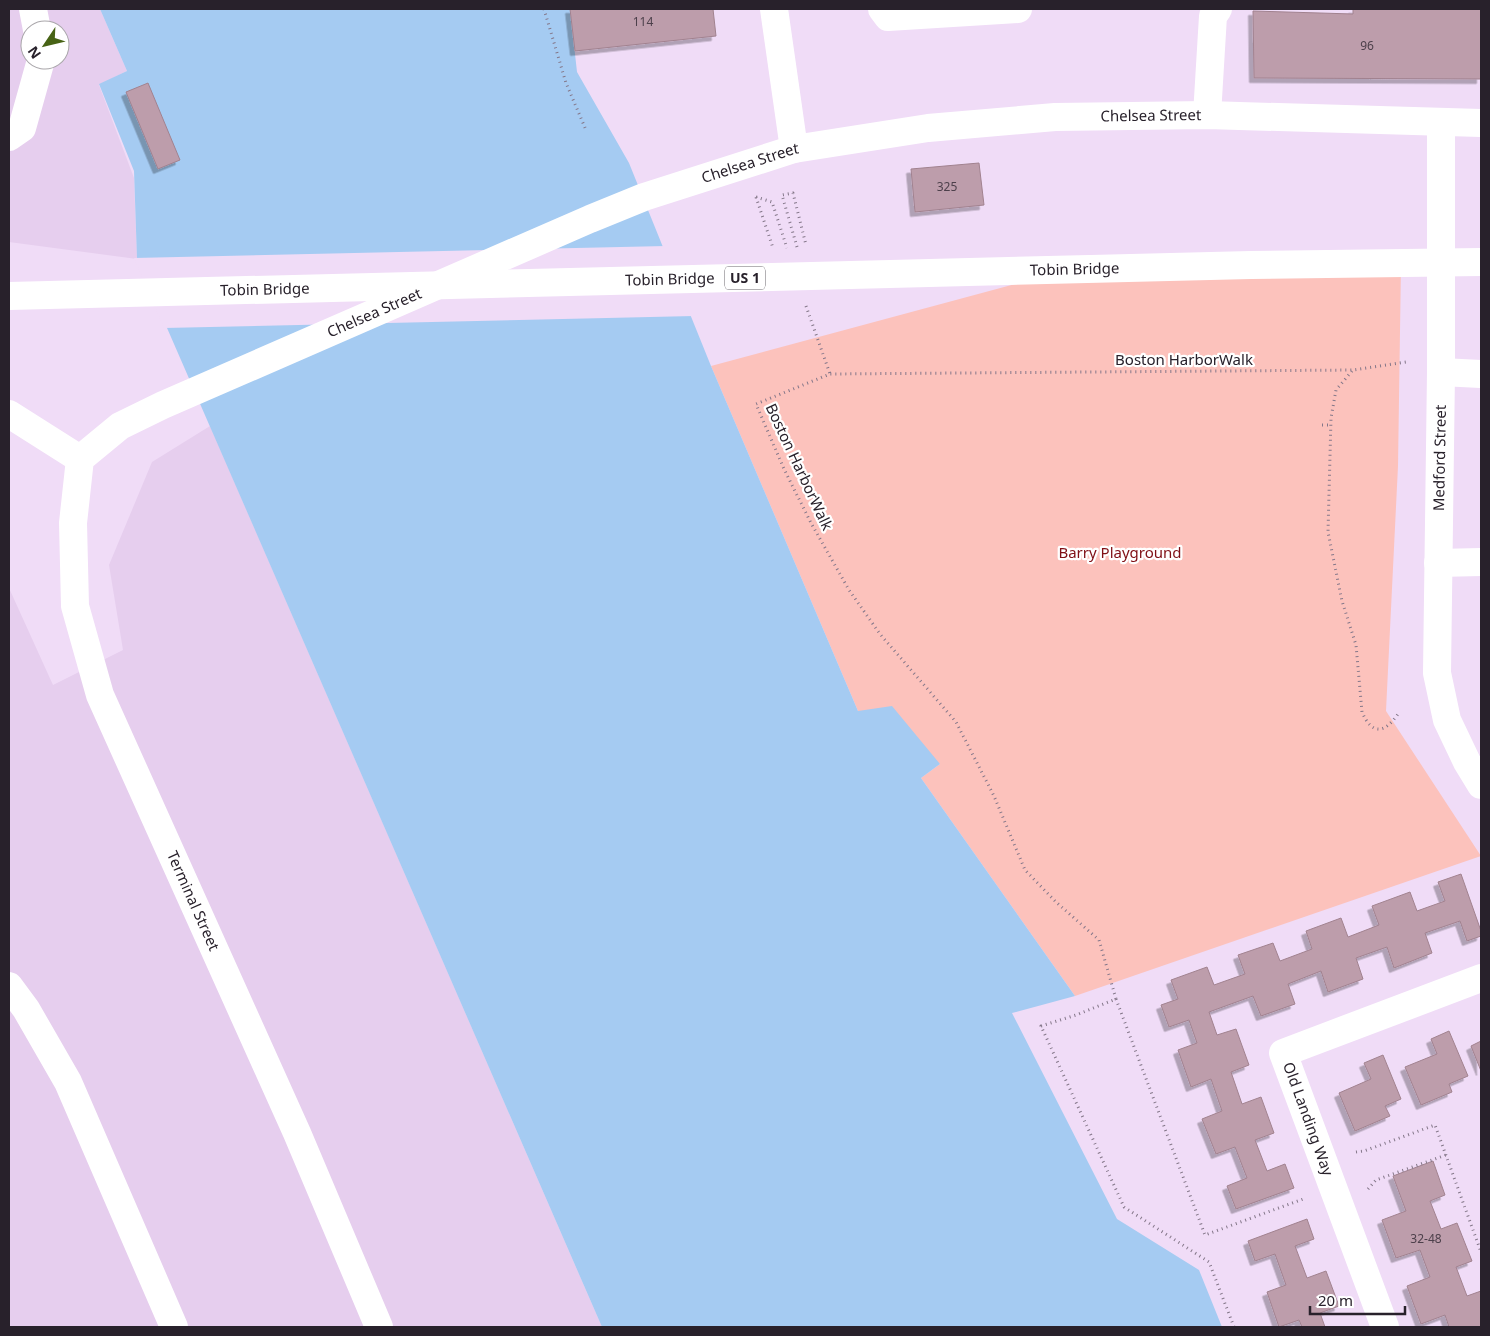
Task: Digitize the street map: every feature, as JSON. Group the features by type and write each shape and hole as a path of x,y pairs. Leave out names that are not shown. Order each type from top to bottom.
{"main road":[{"path":"774,9 794,149"},
{"path":"882,9 888,17 1018,9"},
{"path":"1207,115 1213,16 1218,9"},
{"path":"9,137 22,128 38,70"},
{"name":"Chelsea Street","path":"80,459 120,426 519,249 644,197 794,149 928,128 1055,117 1207,115 1481,122"},
{"name":"Medford Street","path":"1441,122 1441,372 1437,673 1447,720 1467,762 1481,785"},
{"name":"Tobin Bridge","path":"9,295 1312,263 1481,262"},
{"path":"1441,372 1481,374"},
{"path":"9,414 80,459"},
{"name":"Terminal Street","path":"80,459 72,523 75,606 100,695 297,1134 379,1327"},
{"path":"1438,563 1481,562"},
{"name":"Old Landing Way","path":"1384,1327 1283,1053 1481,978"},
{"path":"9,986 26,1009 68,1082 174,1327"}],"path":[{"path":"544,9 566,83 586,130"},
{"path":"774,250 756,197 772,202 787,249 797,247 782,195 793,193 808,254"},
{"path":"805,302 830,374"},
{"name":"Boston HarborWalk","path":"1116,1000 1099,940 1056,902 1025,870 994,796 956,722 880,634 849,590 811,523 756,404 830,374 1353,370 1406,362"},
{"path":"1353,370 1336,390 1331,425 1328,532 1342,601 1356,645 1362,712 1366,721 1374,729 1387,727 1398,714"},
{"path":"1322,425 1331,425"},
{"path":"1234,1327 1209,1262 1124,1207 1041,1026 1116,1000 1205,1235 1312,1196"},
{"path":"1356,1152 1364,1151 1435,1125 1481,1252"},
{"path":"1368,1189 1376,1180 1446,1156"}],"shaded area":[{"path":"9,9 100,9 127,71 99,85 134,178 137,259 9,242"},
{"path":"210,426 602,1327 9,1327 9,588 53,685 123,650 109,565 152,462"}],"green space":[{"name":"Barry Playground","path":"1401,264 1398,466 1386,711 1481,856 1075,996 921,778 940,764 858,711 711,366 1023,282"}],"water":[{"path":"100,9 570,9 577,72 629,163 711,366 858,711 892,706 940,764 921,778 1075,996 1012,1013 1117,1219 1199,1270 1222,1327 602,1327 137,259 134,171 99,84 127,71"}],"pier":[{"path":"666,246 694,316 164,328 134,258"}],"building":[{"path":"570,9 713,9 716,36 575,51"},
{"path":"1353,9 1481,9 1481,79 1254,78 1253,11 1353,14"},
{"path":"148,83 180,160 158,169 126,92"},
{"path":"979,163 984,205 915,212 911,169"},
{"path":"1461,874 1481,931 1481,936 1467,941 1460,921 1425,933 1432,953 1394,968 1387,947 1356,958 1363,979 1328,992 1321,971 1288,984 1295,1004 1261,1016 1253,996 1209,1012 1217,1035 1236,1029 1249,1065 1231,1072 1242,1104 1261,1097 1274,1133 1255,1140 1267,1171 1285,1164 1294,1188 1236,1209 1227,1186 1247,1178 1235,1147 1216,1154 1202,1119 1222,1111 1211,1079 1191,1087 1178,1050 1197,1043 1189,1020 1169,1027 1161,1005 1178,999 1171,980 1207,967 1214,985 1245,974 1238,955 1273,943 1280,961 1312,949 1306,931 1341,918 1348,937 1379,925 1372,906 1410,892 1417,911 1445,901 1438,882"},
{"path":"1449,1031 1468,1076 1449,1084 1452,1092 1421,1105 1405,1067 1437,1054 1431,1039"},
{"path":"1481,1041 1481,1071 1471,1046"},
{"path":"1383,1055 1401,1099 1385,1106 1390,1116 1355,1131 1339,1093 1371,1079 1364,1063"},
{"path":"1433,1161 1445,1195 1430,1201 1441,1229 1457,1223 1472,1261 1456,1267 1467,1296 1481,1291 1481,1327 1449,1327 1445,1315 1421,1324 1407,1286 1430,1277 1420,1250 1396,1258 1382,1220 1406,1211 1393,1176"},
{"path":"1307,1219 1314,1239 1295,1246 1307,1278 1326,1271 1339,1306 1320,1313 1325,1327 1302,1327 1299,1320 1279,1327 1267,1292 1286,1285 1275,1254 1255,1261 1248,1241"}]}
